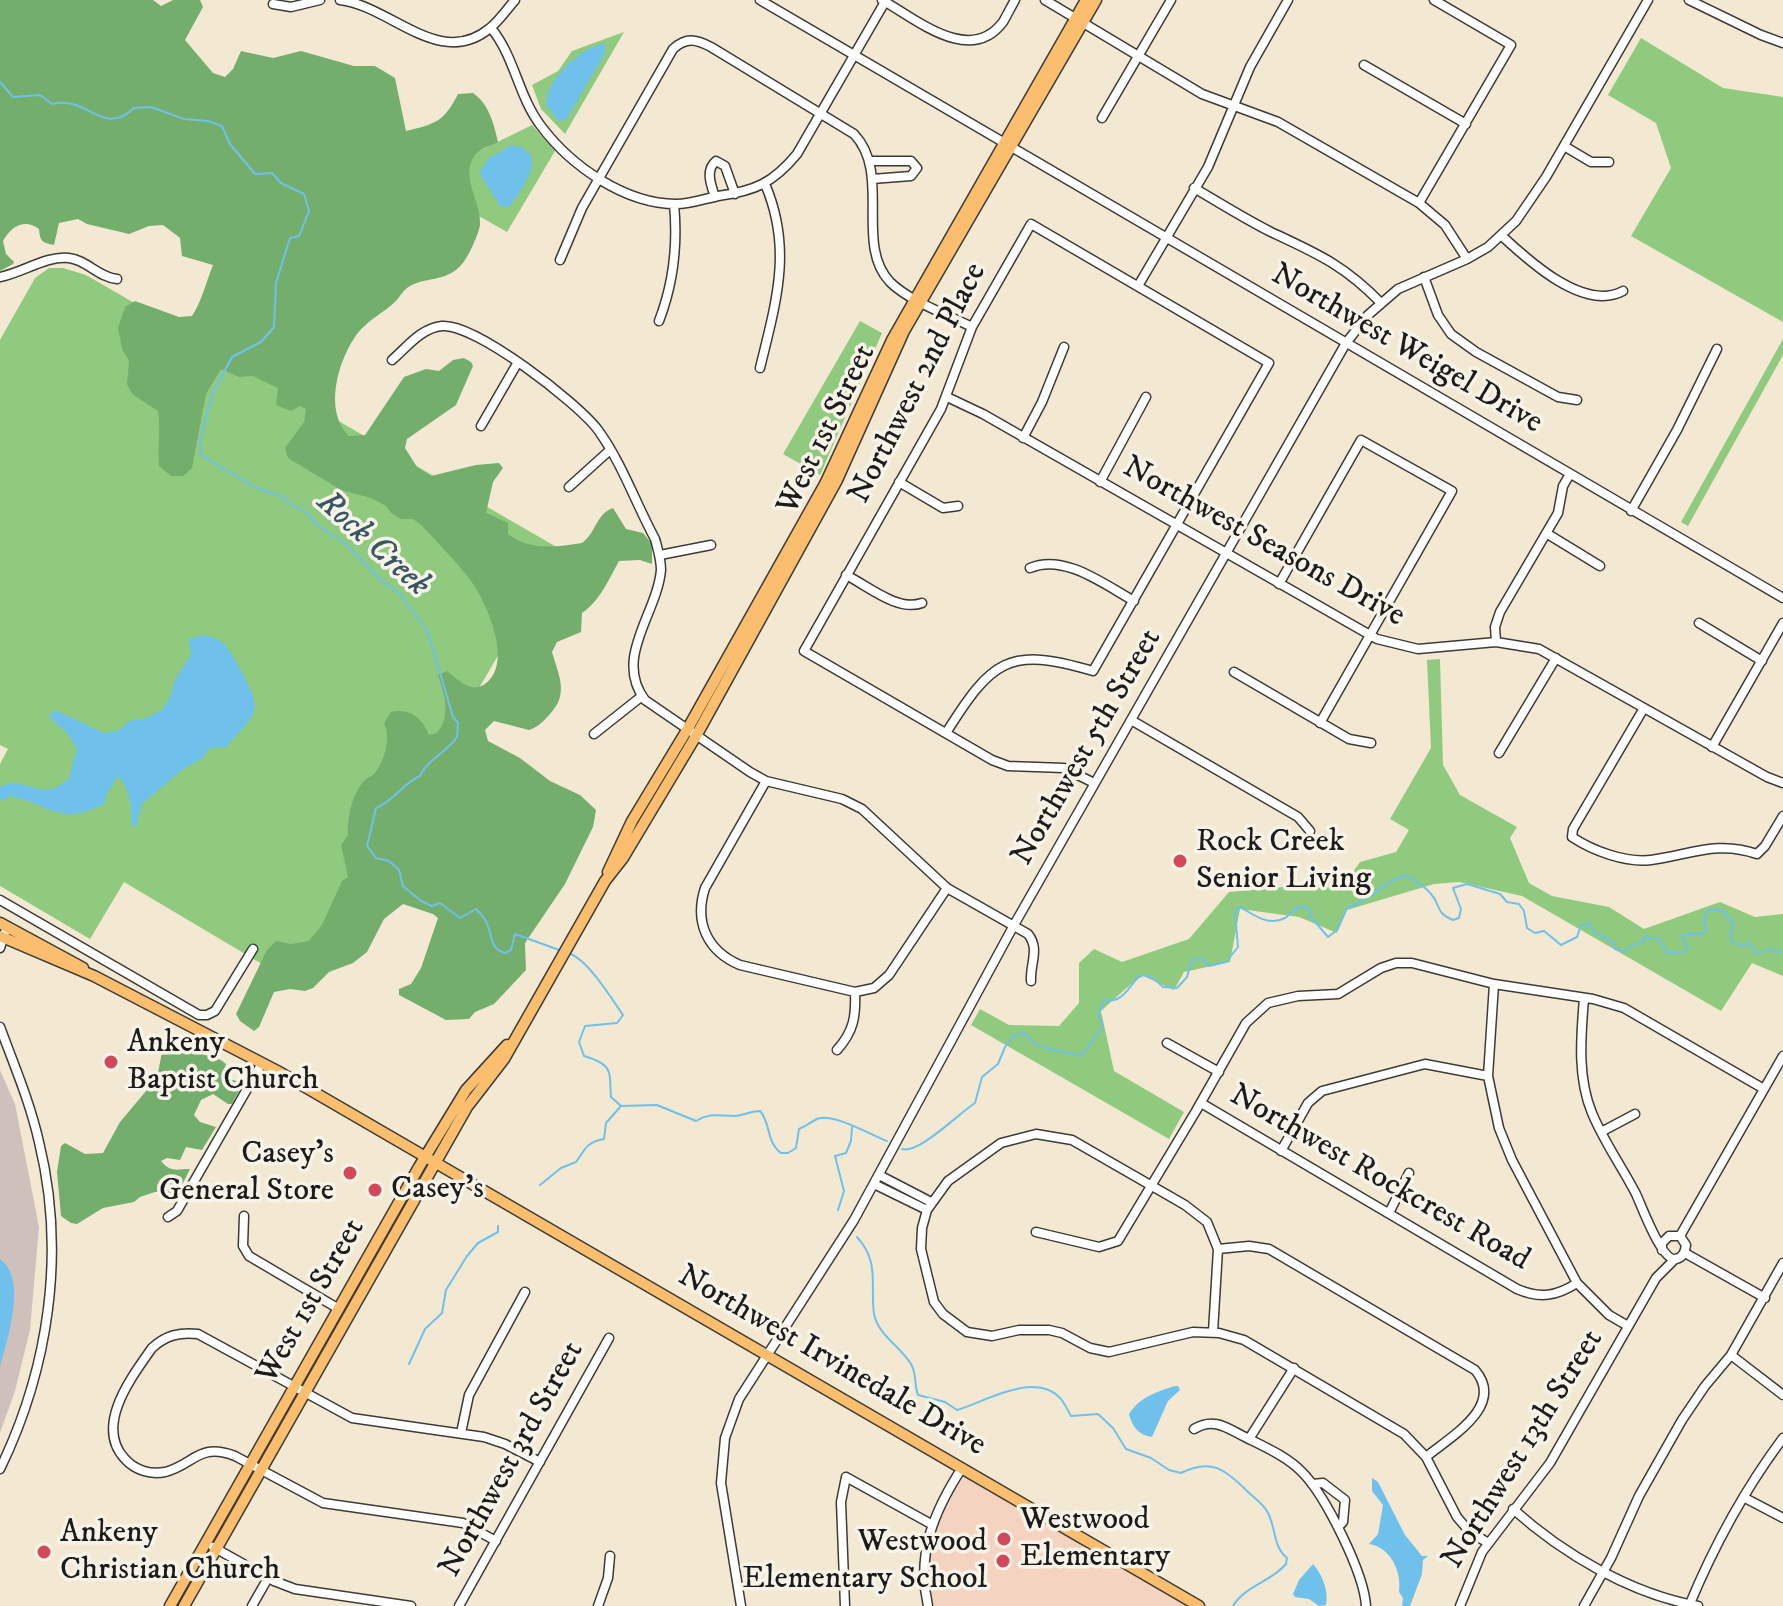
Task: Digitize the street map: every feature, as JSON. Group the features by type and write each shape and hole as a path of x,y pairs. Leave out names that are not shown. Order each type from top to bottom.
{"main road":[{"name":"West 1st Street","path":"1080,20 1086,0"},
{"name":"West 1st Street","path":"184,1606 467,1107 498,1069 605,881 623,858 846,464 919,300 1080,20 1096,0"},
{"name":"Northwest Irvinedale Drive","path":"2,934 94,976 262,1063 1199,1606"},
{"name":"West 1st Street","path":"170,1606 466,1090 517,1036"}],"street":[{"path":"273,4 291,7 320,0"},
{"path":"340,0 380,9 428,40 453,44 472,39 491,28 515,0"},
{"name":"Northwest Weigel Drive","path":"760,0 1783,598"},
{"path":"491,28 507,51 524,99 541,126 579,165 633,197 674,204 735,194 765,184 783,171 822,112 884,1 959,42 975,40 997,28 1015,0"},
{"path":"1045,0 1202,94 1291,129 1419,203 1445,225 1467,259"},
{"path":"1102,118 1171,0"},
{"path":"1094,783 1064,768 1017,767 1001,763 946,733 966,699 980,683 1012,662 1044,658 1093,671 1269,363 1138,286 1208,167 1259,48 1288,0"},
{"path":"1419,203 1511,45 1434,0"},
{"name":"Northwest 5th Street","path":"741,1606 721,1483 723,1453 734,1410 837,1249 1014,925 1346,343 1381,303 1398,289 1467,259 1502,236 1527,207 1648,0"},
{"path":"1689,0 1783,43"},
{"path":"560,260 582,208 673,49 681,41 690,39 711,47 854,134 870,161 877,256 891,282 972,327"},
{"path":"1364,65 1466,124"},
{"path":"1564,146 1591,162 1609,162"},
{"path":"715,197 709,173 716,161 725,166 735,194"},
{"path":"870,161 911,161 917,168 911,176 872,179"},
{"path":"760,368 780,267 781,241 777,211 765,184"},
{"path":"1194,188 1270,231 1326,257 1357,279 1381,303"},
{"path":"659,321 673,279 677,229 674,204"},
{"name":"Northwest 2nd Place","path":"946,733 804,651 947,397 972,327 1031,224 1138,286"},
{"path":"1502,236 1534,264 1565,284 1596,296 1609,297 1623,291"},
{"path":"0,277 67,258 106,278 117,279"},
{"path":"1424,277 1438,315 1451,334 1476,352 1558,397 1577,400"},
{"path":"392,360 421,333 444,326 465,330 518,362 590,420 610,450 660,555 659,580 632,663 635,684 642,696 766,781 842,799 862,809 947,888 1028,934 1034,941 1031,981"},
{"path":"1023,438 1042,402 1064,347"},
{"path":"1631,511 1677,430 1717,349"},
{"path":"481,426 518,362"},
{"name":"Northwest Seasons Drive","path":"947,397 983,414 1370,635 1393,645 1418,649 1496,642 1539,649 1712,747 1783,783"},
{"path":"1100,482 1146,397"},
{"path":"1279,584 1361,440 1452,491 1320,723"},
{"path":"569,487 610,450"},
{"path":"1496,642 1495,627 1500,612 1558,513 1563,486 1570,474"},
{"path":"899,482 943,508 958,506"},
{"path":"1546,533 1600,566"},
{"path":"660,555 711,545"},
{"path":"1030,568 1048,564 1077,571 1134,601"},
{"path":"846,575 899,604 914,606 922,603"},
{"path":"1699,623 1762,661"},
{"path":"1712,747 1783,623"},
{"path":"1499,753 1556,658"},
{"path":"1234,672 1349,739 1371,743"},
{"path":"594,734 642,696"},
{"path":"1644,708 1573,829 1572,837 1622,858 1647,861 1702,848 1742,849 1757,854 1783,816"},
{"path":"1131,720 1298,817 1310,831"},
{"path":"766,781 705,888 700,910 705,934 719,953 740,965 855,992 874,988 889,975 947,888"},
{"path":"0,900 199,1015 215,1011 253,949"},
{"path":"1036,1232 1092,1246 1113,1244 1123,1236 1246,1023 1268,1003 1298,996 1338,994 1381,968 1396,963 1412,963 1494,984 1584,998 1624,1008 1764,1089"},
{"path":"1494,984 1488,1076 1496,1117 1512,1160 1577,1283 1609,1315 1628,1326"},
{"path":"837,1050 852,1030 855,992"},
{"path":"1584,998 1581,1068 1591,1111 1663,1251 1669,1258 1675,1259 1685,1253"},
{"path":"0,1027 36,1131 45,1167 51,1217 52,1274 41,1354 27,1403 0,1469"},
{"path":"1167,1043 1219,1072"},
{"path":"1680,1236 1783,1056"},
{"path":"168,1217 177,1211 262,1063"},
{"path":"1281,1151 1308,1103 1322,1091 1425,1064 1488,1076"},
{"name":"Northwest Rockcrest Road","path":"1201,1103 1528,1294 1553,1295 1577,1283"},
{"path":"1601,1132 1635,1114"},
{"path":"1213,1332 1218,1249 1212,1230 1199,1214 1078,1143 1058,1136 1036,1134 995,1146 948,1181 929,1206 922,1228 921,1249 934,1302 943,1314 967,1332 992,1336 1019,1330 1049,1330 1062,1333 1090,1348 1109,1352 1127,1350 1174,1335 1213,1332 1244,1340 1391,1425 1426,1457 1457,1517 1469,1531 1488,1543"},
{"path":"1389,1213 1409,1173"},
{"path":"879,1175 929,1206"},
{"path":"874,1184 929,1206"},
{"path":"244,1216 243,1246 249,1256 339,1309"},
{"path":"1649,1222 1669,1236 1680,1236"},
{"path":"1663,1251 1662,1243 1669,1236"},
{"path":"1680,1236 1686,1245 1685,1253"},
{"path":"1218,1249 1249,1246 1269,1249 1475,1370 1485,1388 1480,1407 1462,1429 1426,1457"},
{"name":"Northwest 13th Street","path":"1656,1278 1663,1251"},
{"path":"1685,1253 1765,1298"},
{"name":"Northwest 13th Street","path":"1460,1606 1488,1543 1539,1481 1656,1278 1675,1259"},
{"path":"1584,1606 1639,1496 1682,1420 1731,1355 1783,1263"},
{"path":"461,1433 469,1395 525,1292"},
{"path":"496,1541 463,1523 323,1503 227,1453 212,1451 192,1457 165,1472 150,1473 137,1469 119,1453 113,1439 112,1416 152,1348 172,1335 198,1334 352,1418 461,1433 505,1444 540,1462"},
{"name":"Northwest 3rd Street","path":"459,1606 609,1338"},
{"path":"1731,1355 1783,1395"},
{"path":"1249,1439 1294,1368"},
{"path":"1194,1429 1213,1422 1294,1465 1312,1484 1338,1527 1363,1589 1366,1606"},
{"path":"1513,1509 1550,1539 1604,1571 1644,1590 1692,1605 1708,1561 1783,1438"},
{"path":"928,1606 924,1569 931,1524 962,1468"},
{"path":"845,1606 841,1502 846,1477 931,1524"},
{"path":"1312,1484 1323,1483 1345,1500 1343,1522 1338,1527"},
{"path":"1745,1498 1783,1518"},
{"path":"205,1543 268,1578 307,1591 411,1606"},
{"path":"598,1606 608,1578 610,1556"},
{"path":"252,1606 268,1578"}],"shaded area":[{"path":"0,1070 15,1104 39,1227 30,1330 15,1391 0,1433"},
{"name":"Westwood Elementary","path":"963,1478 969,1478 1190,1606 932,1606 928,1574 930,1545 940,1514"}],"green space":[{"path":"0,0 153,0 161,6 173,0 200,0 203,7 185,40 213,73 225,77 233,69 241,51 273,58 301,51 354,66 375,66 395,78 406,131 438,120 448,111 458,94 473,93 490,115 498,142 476,154 469,171 480,216 478,234 470,251 456,270 407,288 357,334 344,357 336,385 335,400 341,426 349,436 365,435 404,377 426,369 439,371 453,360 464,358 473,366 456,405 407,439 405,448 417,467 431,476 499,463 503,468 493,482 486,513 508,523 508,534 534,545 582,543 603,515 613,508 626,529 643,533 652,544 652,564 640,560 619,561 599,596 582,613 581,632 557,642 552,652 561,692 556,707 545,719 529,730 494,721 485,730 488,741 520,758 550,781 580,795 596,810 593,827 565,884 525,943 526,970 494,1004 475,1012 469,1019 446,1020 399,995 399,989 411,984 421,968 438,918 403,904 384,919 367,952 353,963 329,972 313,988 305,991 290,989 274,992 259,1027 254,1031 236,1014 267,950 276,941 291,944 309,941 322,925 342,881 348,877 341,845 348,835 357,792 382,762 387,742 384,723 391,712 410,713 419,719 429,735 437,733 445,713 438,675 447,671 470,687 485,684 493,675 497,663 495,633 471,581 421,525 413,519 401,519 371,498 341,490 288,458 285,448 304,422 306,409 300,406 291,411 276,405 278,388 253,376 239,377 221,369 206,394 192,468 183,476 171,476 159,466 158,411 132,394 127,384 129,361 122,349 118,328 125,307 135,301 179,317 192,316 213,265 182,256 180,238 163,225 149,226 129,234 78,219 59,223 54,245 42,241 39,229 23,224 14,228 3,241 6,254 14,262 0,271"},
{"path":"624,32 565,134 541,109 532,85 558,71 572,51"},
{"path":"1641,38 1723,88 1783,97 1783,322 1631,236 1671,168 1656,123 1608,95"},
{"path":"532,125 555,151 507,232 456,203 469,156"},
{"path":"49,268 63,268 86,275 560,549 304,989 124,882 90,939 0,886 0,764 8,749 0,745 0,340 35,278"},
{"path":"860,321 882,333 820,475 783,454"},
{"path":"1783,339 1783,355 1688,526 1681,522"},
{"path":"1440,659 1443,765 1460,795 1517,827 1510,838 1529,883 1552,896 1609,907 1644,929 1720,902 1755,917 1783,914 1783,976 1752,963 1721,1011 1522,896 1459,882 1434,884 1347,910 1337,933 1299,917 1240,909 1230,962 1184,972 1174,990 1141,975 1101,1011 1114,1071 1184,1112 1169,1139 971,1025 980,1009 1009,1025 1059,1026 1079,1003 1079,963 1094,949 1122,962 1189,939 1229,892 1347,881 1360,862 1396,852 1409,830 1390,819 1431,748 1427,660"},
{"path":"173,1040 226,1064 223,1077 243,1083 232,1104 213,1094 201,1100 194,1115 200,1122 216,1127 202,1150 186,1147 180,1160 167,1158 161,1161 171,1169 190,1169 174,1201 166,1192 155,1192 134,1202 103,1208 77,1224 71,1223 61,1216 57,1172 61,1146 65,1143 85,1154 103,1153 120,1122 157,1078 162,1052"}],"water":[{"path":"600,44 606,45 604,55 566,120 558,121 546,104 552,85 565,67"},
{"path":"512,145 530,154 531,169 513,202 509,207 501,207 479,173 489,158"},
{"path":"205,635 223,643 232,654 252,692 254,712 227,747 210,748 204,757 182,770 142,804 136,827 132,826 128,793 118,776 106,795 105,803 77,814 56,812 9,796 2,801 0,799 0,787 7,784 44,790 69,779 77,749 67,733 49,717 55,710 104,733 118,731 132,719 144,719 162,710 170,698 175,680 191,655 189,639"},
{"path":"0,1259 8,1268 14,1295 0,1367"},
{"path":"1175,1386 1180,1390 1168,1401 1152,1437 1139,1432 1129,1414 1133,1408 1149,1396"},
{"path":"1372,1478 1378,1482 1405,1535 1422,1556 1428,1556 1423,1560 1422,1574 1410,1606 1402,1606 1399,1576 1393,1561 1383,1550 1369,1544 1378,1534 1383,1505 1372,1491"},
{"path":"1313,1564 1324,1583 1326,1605 1319,1606 1293,1594 1299,1580"}],"waterway":[{"name":"Rock Creek","path":"0,82 13,97 40,95 52,104 76,105 104,118 113,119 134,108 151,107 184,119 222,126 230,144 255,174 272,173 281,183 304,194 309,211 299,236 290,238 276,283 274,327 261,342 232,357 212,395 200,441 201,455 254,487 284,497 308,514 318,526 346,544 382,581 400,594 428,632 453,717 458,723 457,737 427,765 420,776 376,808 367,846 376,858 389,861 399,870 403,886 421,901 432,906 440,903 460,918 476,909 500,951 505,953 511,950 515,934 562,951"},
{"name":"Rock Creek","path":"902,1149 928,1140 975,1103 982,1077 998,1064 1013,1036 1023,1033 1038,1046 1081,1056 1103,1027 1098,1013 1104,1001 1123,995 1136,979 1146,976 1163,987 1177,988 1197,958 1209,966 1226,962 1238,947 1235,912 1240,907 1273,921 1285,918 1301,906 1309,909 1310,916 1328,937 1337,930 1347,908 1392,881 1408,876 1429,891 1441,911 1453,920 1459,918 1461,909 1453,888 1467,884 1500,894 1507,902 1519,904 1524,911 1527,928 1535,933 1544,931 1561,945 1577,937 1581,925 1589,924 1594,932 1613,942 1615,949 1625,952 1634,944 1643,943 1644,937 1659,939 1668,953 1685,952 1689,947 1682,938 1687,934 1702,934 1706,930 1704,918 1708,910 1721,910 1734,924 1730,934 1732,941 1741,946 1749,943 1756,953 1772,950 1783,952"},
{"name":"Rock Creek","path":"568,953 591,971 623,1015 617,1023 585,1026 579,1042 584,1056 601,1063 608,1070 611,1097 621,1106 657,1105 696,1121 710,1115 737,1116 760,1111 773,1143 781,1153 796,1148 799,1129 824,1118 842,1121 887,1141"},
{"path":"540,1185 561,1168 576,1162 590,1144 604,1139 606,1123 621,1106"},
{"path":"838,1210 844,1191 835,1156 846,1153 852,1127"},
{"path":"409,1364 425,1329 442,1313 446,1290 467,1256 478,1243 498,1232 498,1226"},
{"path":"857,1237 869,1255 876,1321 911,1364 918,1395 945,1402 957,1410 995,1395 1038,1387 1061,1399 1071,1416 1098,1414 1113,1428 1126,1449 1181,1473 1201,1466 1217,1468 1232,1477 1261,1504 1271,1519 1279,1548 1287,1558 1286,1564 1245,1593 1233,1606"}],"place":[{"name":"Rock Creek Senior Living","path":"1180,861"},
{"name":"Ankeny Baptist Church","path":"111,1062"},
{"name":"Casey's General Store","path":"350,1173"},
{"name":"Casey's","path":"375,1190"},
{"name":"Westwood Elementary","path":"1004,1539"},
{"name":"Ankeny Christian Church","path":"44,1552"},
{"name":"Westwood Elementary School","path":"1003,1561"}]}
